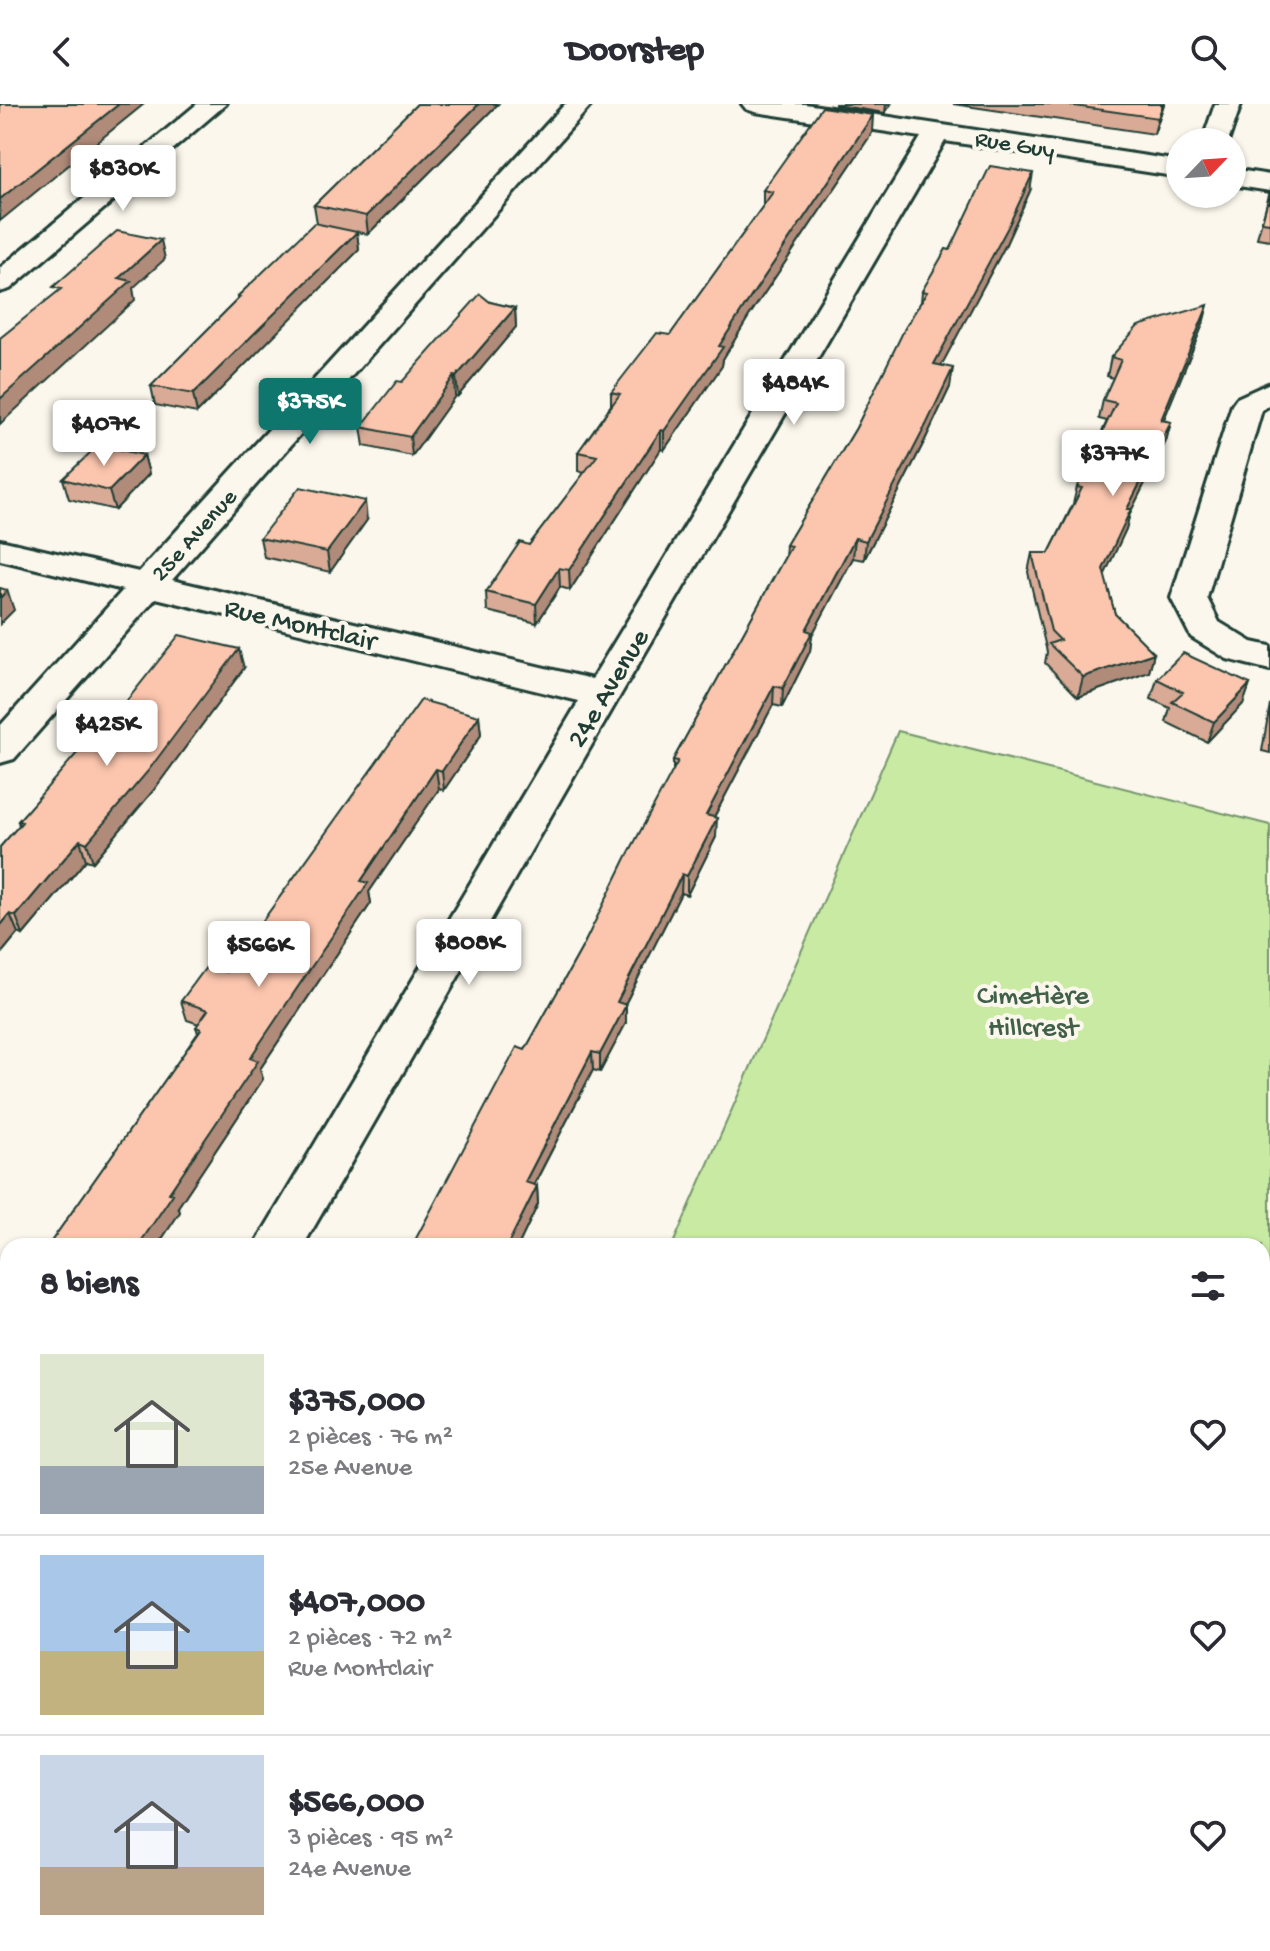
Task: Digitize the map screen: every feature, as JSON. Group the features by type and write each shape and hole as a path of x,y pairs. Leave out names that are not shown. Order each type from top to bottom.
{"street":[{"path":"0,283 213,104"},
{"name":"25e Avenue","path":"0,750 579,104"},
{"name":"Rue Guy","path":"755,104 1166,167"},
{"path":"1220,128 1228,104"},
{"name":"24e Avenue","path":"283,1238 938,131"},
{"path":"1246,179 1270,183"},
{"path":"1270,392 1248,405 1189,598 1204,629 1240,651 1270,658"},
{"name":"Rue Montclair","path":"0,550 602,694"}],"green space":[{"name":"Cimetière Hillcrest","path":"898,731 1270,825 1270,1238 676,1238"}],"building":[{"path":"0,104 119,104 0,199"},
{"path":"417,104 479,104 366,216 314,205"},
{"path":"1061,104 1163,104 1158,118"},
{"path":"822,107 873,115 719,346 723,347 664,431 661,430 569,570 559,568 536,604 486,592 520,542 529,545 597,456 578,452 620,394 611,392 657,333 670,335 773,192 763,190"},
{"path":"990,166 1033,173 1008,227 934,364 953,368 927,423 866,541 855,538 806,630 812,632 783,688 774,686 706,815 717,818 687,876 682,874 617,1002 626,1005 600,1054 592,1052 525,1182 537,1186 511,1238 416,1238 517,1047 525,1050 583,946 678,761 673,760 791,546 786,545 856,428 905,328 927,292 922,291 946,249 950,250"},
{"path":"1270,192 1270,223 1262,222"},
{"path":"314,223 357,232 193,394 151,386 238,296"},
{"path":"117,231 161,240 119,278 131,281 0,399 0,338 61,289 53,287"},
{"path":"480,294 490,302 515,308 454,376 410,437 361,427 397,381 402,382"},
{"path":"1208,305 1161,420 1171,422 1127,509 1131,509 1103,569 1115,614 1154,653 1083,677 1049,644 1060,640 1051,631 1032,553 1049,553 1082,488 1077,487 1116,403 1103,400 1121,360 1111,357 1138,326"},
{"path":"98,445 144,455 109,491 63,479"},
{"path":"300,487 365,501 327,552 260,538"},
{"path":"179,635 239,649 148,771 87,843 80,840 16,916 10,914 0,926 0,847 22,822 18,821 117,707 121,708"},
{"path":"1183,653 1250,684 1214,722 1172,702 1183,692 1157,679"},
{"path":"421,700 479,716 442,771 436,769 361,881 368,883 250,1058 258,1061 169,1193 173,1194 143,1238 54,1238 201,1029 196,1027 208,1010 181,1001 207,966 226,972"}]}
